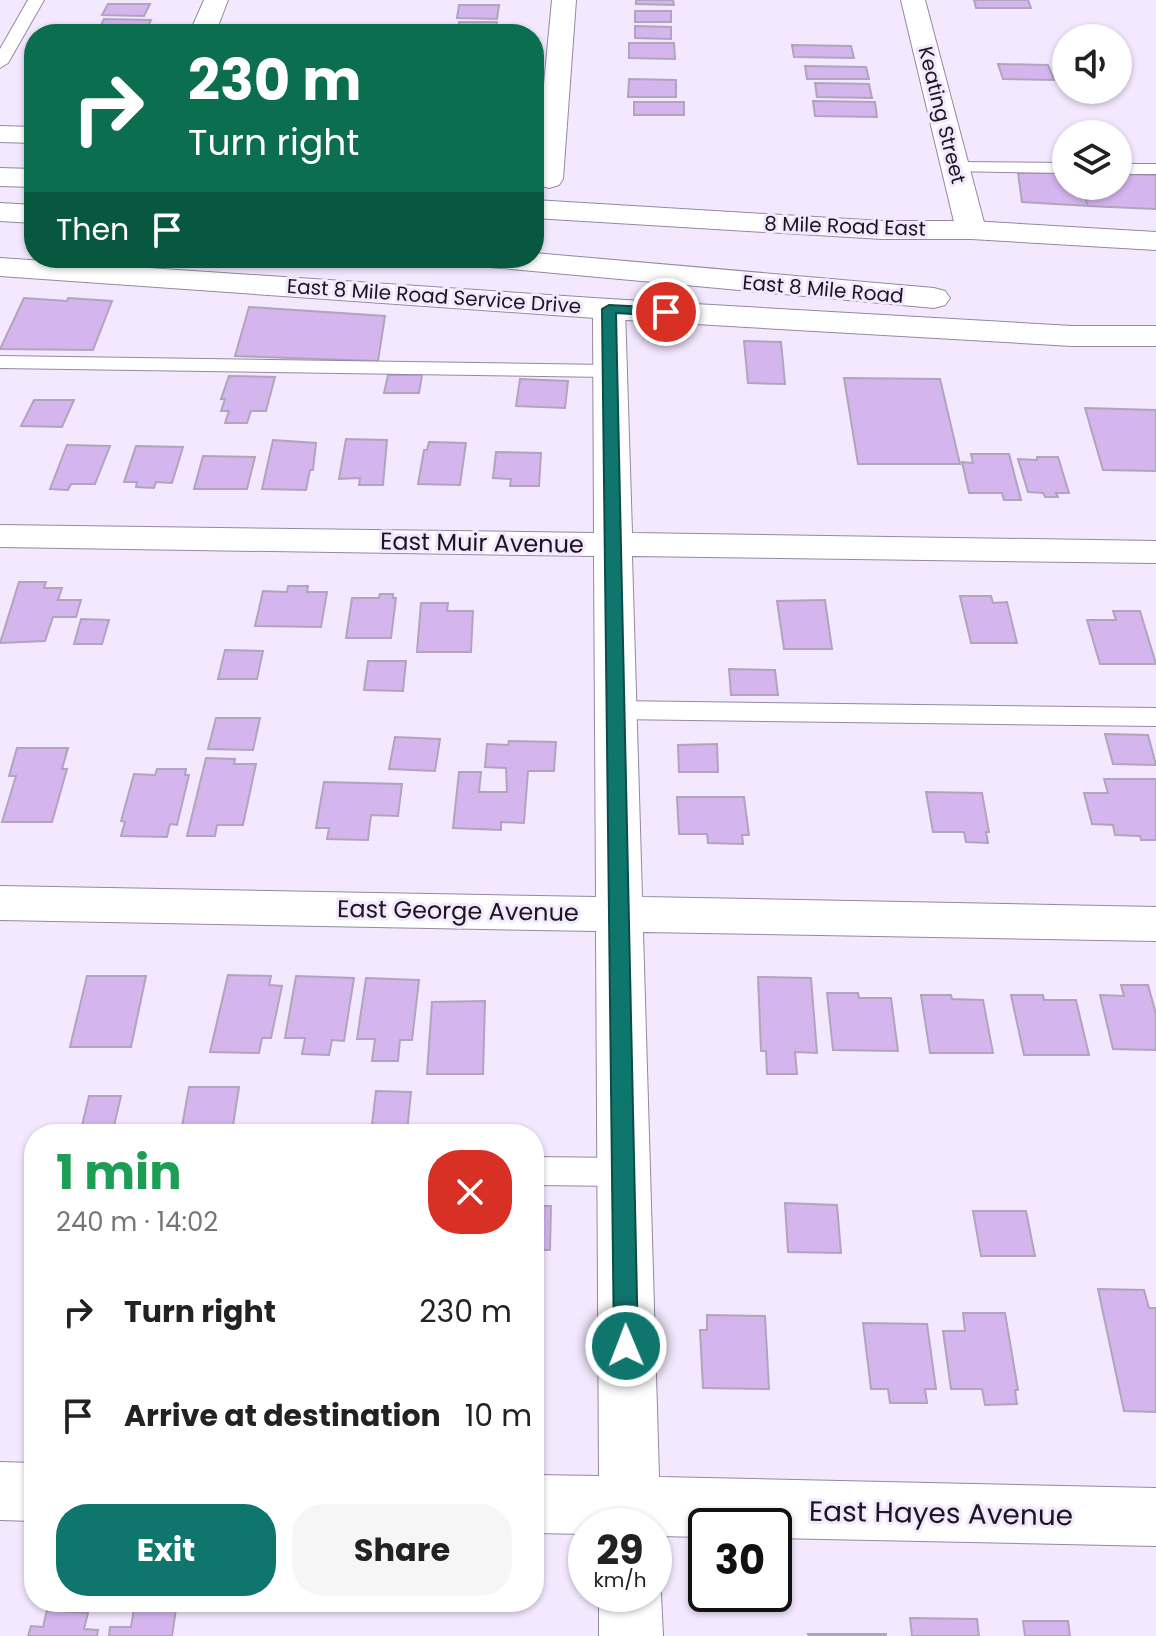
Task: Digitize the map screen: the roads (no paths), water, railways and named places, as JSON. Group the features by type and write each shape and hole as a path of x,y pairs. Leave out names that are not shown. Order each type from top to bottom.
{"main road":[{"path":"206,24 216,0"},
{"path":"544,156 564,0"},
{"name":"Keating Street","path":"913,0 971,230"},
{"path":"0,134 24,135"},
{"path":"0,177 24,178"},
{"path":"544,179 581,182"},
{"path":"644,188 883,209 971,230"},
{"name":"8 Mile Road East","path":"544,210 882,230 971,230 1156,241"},
{"path":"0,212 24,213"},
{"name":"East 8 Mile Road","path":"544,263 792,287 1156,316"},
{"name":"East 8 Mile Road Service Drive","path":"0,267 609,309 1072,336 1156,336"},
{"path":"609,309 630,1508"},
{"name":"East Muir Avenue","path":"0,536 1156,552"},
{"name":"East George Avenue","path":"0,903 1156,924"},
{"path":"0,1491 24,1492"},
{"name":"East Hayes Avenue","path":"544,1505 568,1508"},
{"name":"East Hayes Avenue","path":"672,1516 1156,1517"},
{"path":"630,1612 631,1636"}],"lane":[{"path":"0,63 36,0"},
{"path":"955,167 1052,168"},
{"path":"1132,169 1156,169"},
{"path":"0,362 608,371"},
{"path":"616,710 1156,717"},
{"path":"544,1171 622,1172"}]}
